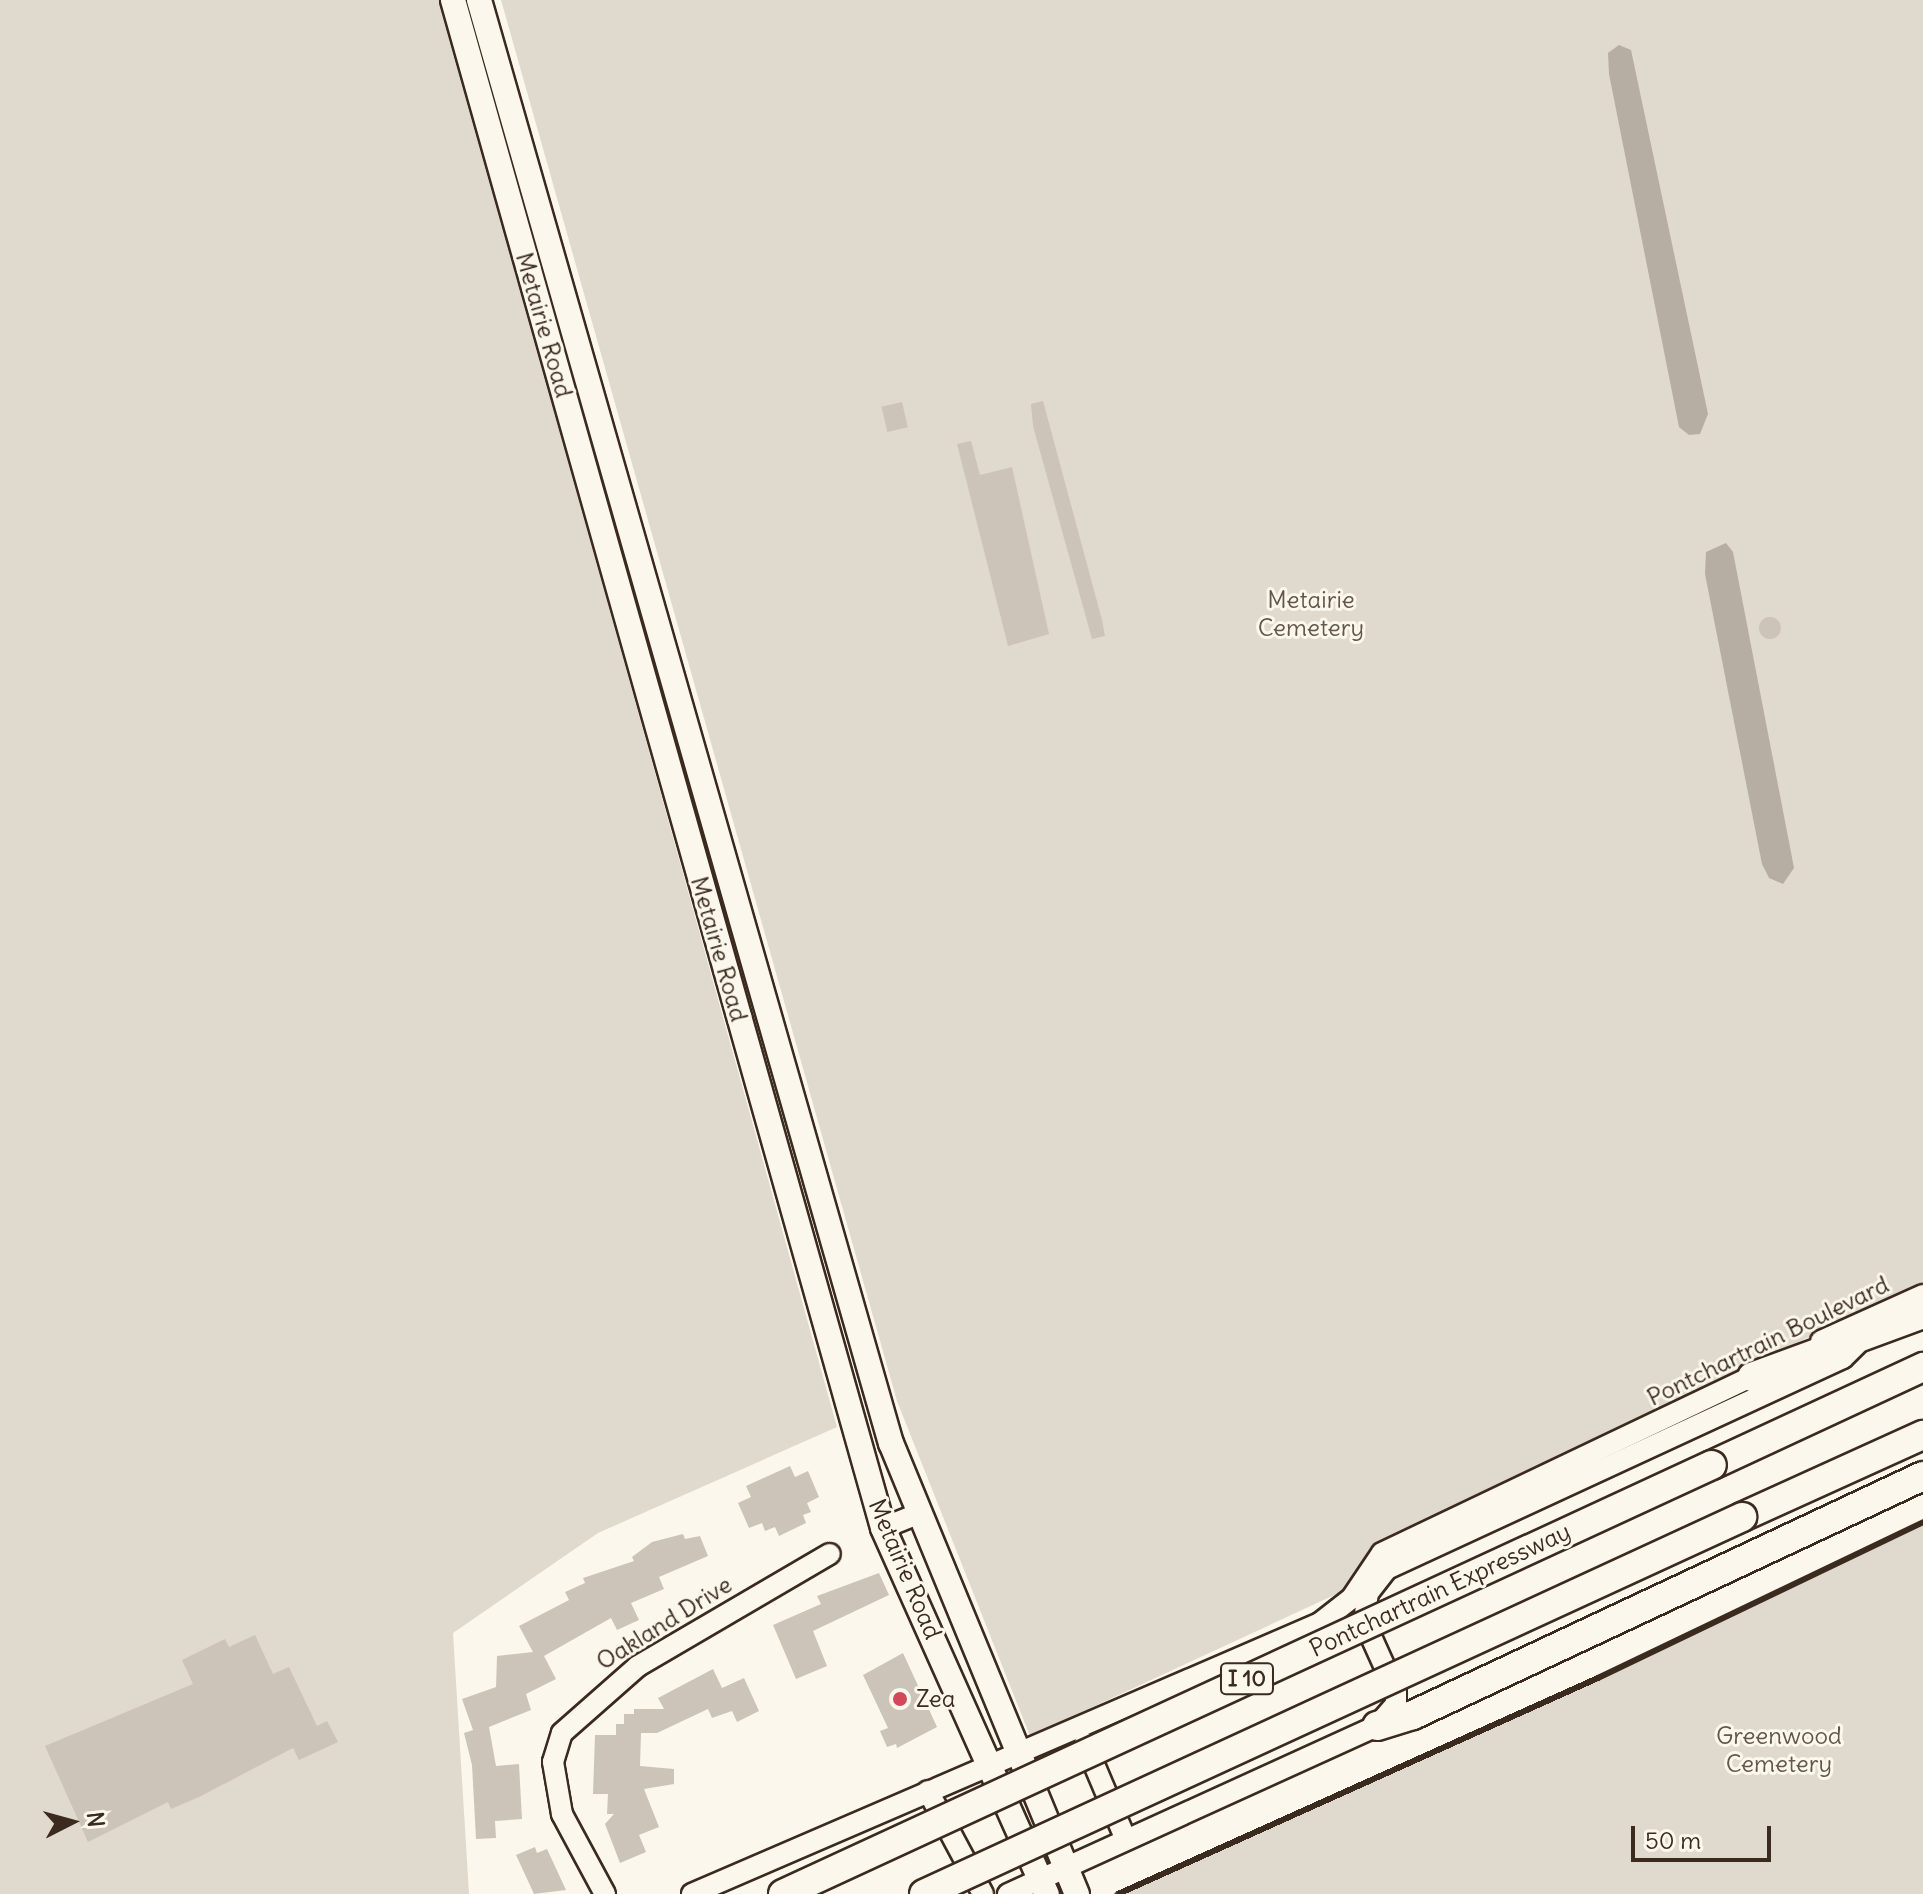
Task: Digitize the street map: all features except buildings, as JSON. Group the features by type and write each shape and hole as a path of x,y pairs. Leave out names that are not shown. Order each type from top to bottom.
{"highway":[{"path":"1752,1377 1866,1336 1920,1303"},
{"name":"Pontchartrain Expressway","path":"783,1894 1923,1367"},
{"name":"I 10","path":"924,1894 1923,1435"},
{"path":"1377,1726 1413,1715 1923,1476"}],"main road":[{"name":"Metairie Road","path":"453,0 883,1528 1044,1886"},
{"name":"Metairie Road","path":"479,0 891,1443 1015,1755 1077,1894"}],"street":[{"name":"Pontchartrain Boulevard","path":"692,1894 988,1764 1078,1729 1337,1613 1382,1553 1752,1377 1855,1322 1920,1303"},
{"name":"Pontchartrain Boulevard","path":"1364,1621 1368,1593 1387,1569 1843,1358 1866,1336"},
{"path":"883,1528 920,1513"},
{"name":"Oakland Drive","path":"605,1894 562,1814 553,1762 562,1733 638,1666 830,1554"},
{"path":"1008,1894 1044,1886 1064,1868 1377,1726 1396,1704 1396,1692 1364,1621 1337,1613"},
{"path":"1078,1729 1126,1840"},
{"path":"928,1791 983,1894"}],"green space":[{"path":"0,0 440,0 837,1427 598,1533 453,1633 469,1894 0,1894"},
{"name":"Metairie Cemetery","path":"501,0 1923,0 1923,1282 1375,1547 1343,1591 1030,1736 897,1401"},
{"name":"Greenwood Cemetery","path":"1923,1522 1923,1894 1117,1894 1598,1678"}],"shaded area":[{"path":"1619,45 1631,50 1708,414 1700,434 1689,435 1679,427 1609,74 1608,53"},
{"path":"1726,543 1733,552 1794,868 1783,884 1769,878 1762,864 1705,574 1706,552"}],"railway":[{"path":"1118,1894 1598,1678 1923,1522"}],"place":[{"name":"Zea","path":"900,1699"}]}
